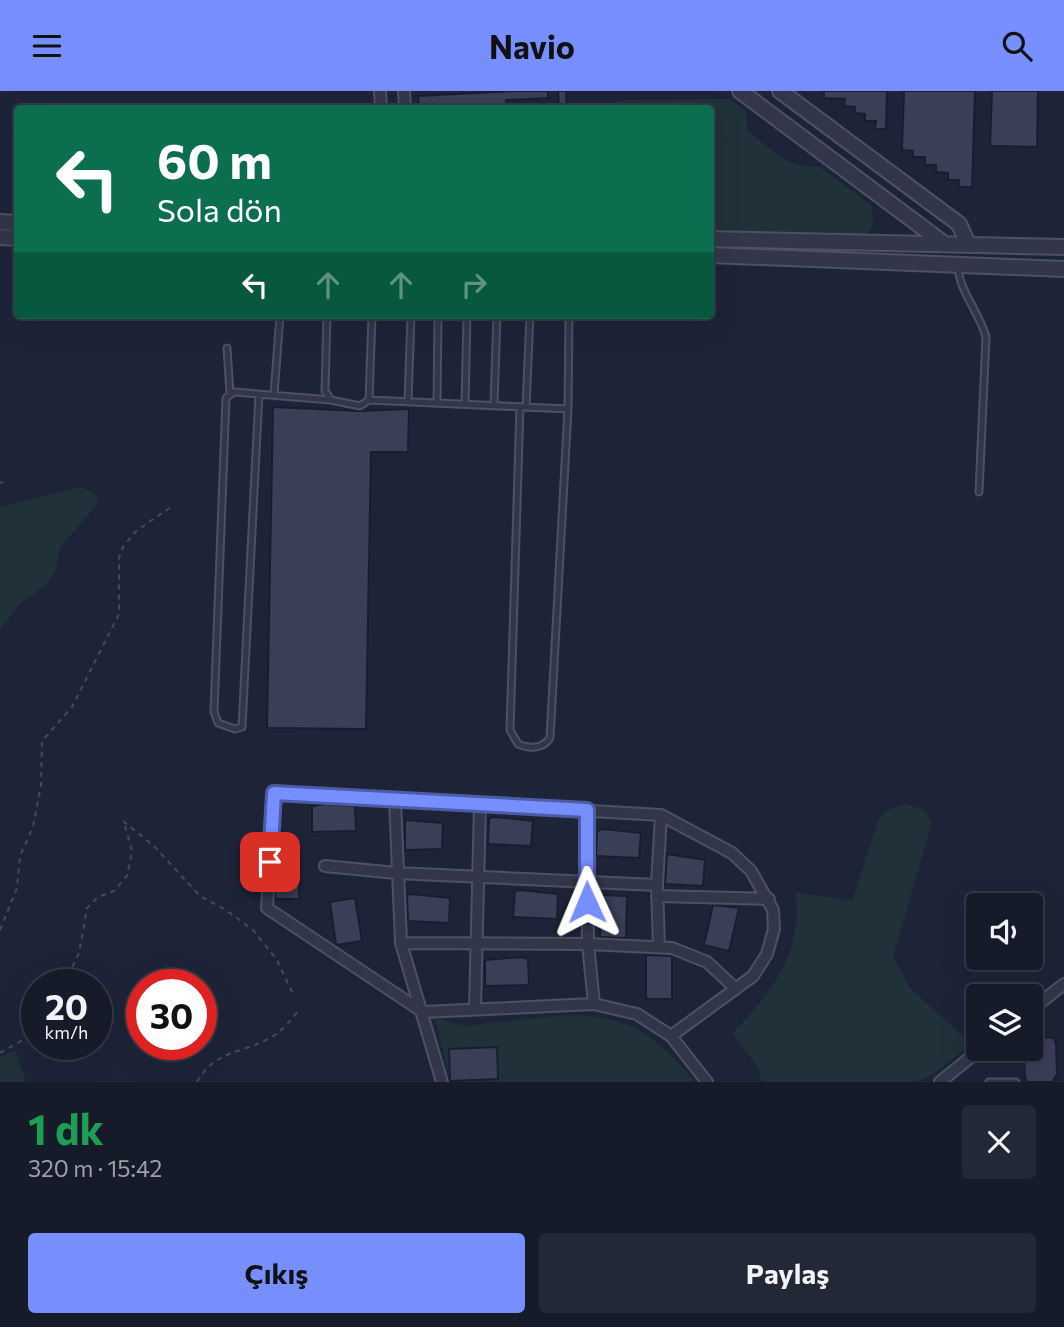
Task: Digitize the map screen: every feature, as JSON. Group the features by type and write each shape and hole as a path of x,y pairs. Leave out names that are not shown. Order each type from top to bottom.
{"street":[{"path":"740,91 942,242"},
{"path":"780,91 959,224 967,242"},
{"path":"714,239 967,242 1064,247"},
{"path":"714,255 1064,269"},
{"path":"671,1036 752,976 766,954 774,929 773,910 751,871 732,853 661,815 274,793 267,908 423,1012 594,1005 637,1014 671,1036 707,1082"},
{"path":"395,800 401,943 442,1082"},
{"path":"475,1008 479,942 480,804"},
{"path":"587,810 588,943 594,1005"},
{"path":"659,947 657,891 661,815"},
{"path":"325,866 396,873 587,881 657,891 769,899"},
{"path":"401,943 588,943 659,947 684,951 707,962 736,989"},
{"path":"1043,1002 1062,989"},
{"path":"940,1082 966,1061"}],"lane":[{"path":"958,265 961,282 982,321 986,337 979,492"},
{"path":"274,395 280,319"},
{"path":"327,319 325,391 331,401"},
{"path":"369,400 372,319"},
{"path":"408,401 411,319"},
{"path":"437,403 438,319"},
{"path":"465,404 467,319"},
{"path":"494,405 497,319"},
{"path":"530,319 523,407 510,730 518,744 530,747 540,747 550,738 568,409 569,319"},
{"path":"227,348 230,393 225,409 214,712 218,723 234,729 242,726 259,394"},
{"path":"230,393 274,395 360,406 369,400 568,409"},
{"path":"989,1082 1016,1082"}],"path":[{"path":"0,930 17,888 20,856 33,827 41,785 42,741 72,707 118,614 118,558 123,547 136,531 171,507"},
{"path":"72,969 79,953 87,908 122,884 131,867 131,843 123,821 154,846 200,896 226,910 253,930 277,960 293,995"},
{"path":"197,1082 215,1060 270,1038 285,1027 298,1011"},
{"path":"0,1053 21,1041"}],"shaded area":[{"path":"730,99 745,111 748,131 772,150 798,165 818,166 871,205 874,225 867,235 714,234 714,105 612,105 620,100"},
{"path":"81,487 93,492 98,503 60,548 56,569 46,585 22,602 0,629 0,507"},
{"path":"904,804 923,809 932,823 893,956 910,988 966,1039 966,1049 933,1074 917,1082 761,1082 759,1069 733,1033 772,986 790,952 797,914 795,892 852,901 878,821 886,811"},
{"path":"565,1015 607,1019 639,1031 667,1051 695,1082 450,1082 435,1018 465,1026"},
{"path":"15,1050 26,1082 0,1082 0,1057"}],"building":[{"path":"548,91 548,98 506,100 507,105 419,105 418,96"},
{"path":"558,91 566,91 567,105 559,105"},
{"path":"824,91 887,91 886,129 875,129 876,121 865,121 865,114 855,113 855,107 844,106 845,99 824,98"},
{"path":"904,91 975,91 972,187 959,187 959,180 948,180 948,173 936,172 936,165 925,165 925,157 913,157 913,151 902,150"},
{"path":"992,91 1038,91 1037,147 990,146"},
{"path":"273,407 359,411 409,409 408,452 371,452 366,729 267,728"},
{"path":"312,806 355,806 356,831 312,832"},
{"path":"489,818 533,821 531,846 488,844"},
{"path":"405,820 443,823 442,849 405,850"},
{"path":"603,829 641,833 639,858 596,856 597,831"},
{"path":"667,854 705,860 703,886 665,884"},
{"path":"278,855 300,856 299,899 275,899"},
{"path":"515,891 558,894 557,919 513,917"},
{"path":"407,895 450,898 449,923 408,921"},
{"path":"601,895 627,896 626,938 600,937"},
{"path":"355,898 362,941 336,945 330,902"},
{"path":"713,905 739,908 729,951 704,945"},
{"path":"646,955 672,956 672,999 646,999"},
{"path":"523,957 528,959 529,985 485,986 485,960"},
{"path":"1043,1038 1054,1038 1057,1074 1052,1082 1028,1082 1025,1078 1024,1061 1043,1061"},
{"path":"497,1047 498,1079 450,1081 449,1049"}],"route":[{"path":"270,862 274,793 587,810 587,902"}]}
